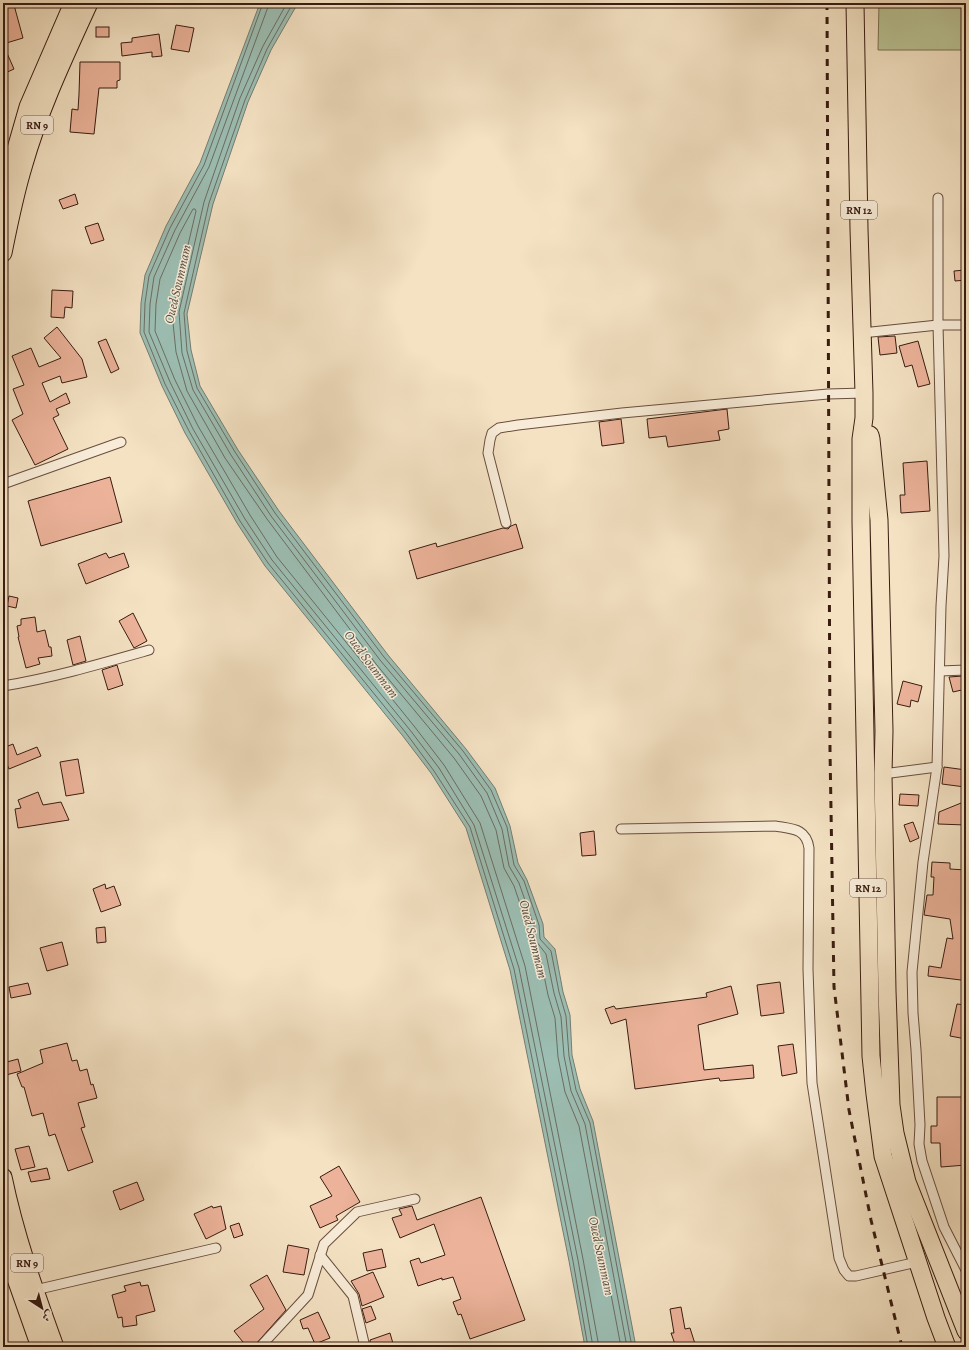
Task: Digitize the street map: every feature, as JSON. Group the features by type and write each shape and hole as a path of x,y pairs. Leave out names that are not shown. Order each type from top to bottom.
{"highway":[{"name":"RN 9","path":"3,194 28,107 73,3"},
{"name":"RN 9","path":"3,253 9,221 24,164 45,102 89,3"},
{"name":"RN 12","path":"855,3 859,229 864,392 864,418 861,439 861,522 871,1056 883,1156 917,1262 947,1347"},
{"name":"RN 12","path":"864,418 871,439 878,520 884,731 883,774 886,991 890,1086 893,1117 900,1156 907,1182 960,1301 966,1331"},
{"name":"RN 9","path":"3,1177 14,1221 35,1290 55,1347"},
{"name":"RN 9","path":"3,1238 6,1263 40,1347"}],"street":[{"path":"938,198 938,325 944,556 941,606 937,767 923,862 912,972 913,1013 920,1125 919,1144 927,1177 944,1226 966,1270"},
{"path":"862,333 938,325 966,325"},
{"path":"506,523 488,453 492,433 499,428 518,424 630,412 864,392"},
{"path":"3,484 121,442"},
{"path":"3,686 30,682 149,650"},
{"path":"940,671 966,670"},
{"path":"883,774 937,767"},
{"path":"621,829 775,826 796,830 802,832 806,836 809,848 808,969 812,1083 839,1258 844,1270 849,1276 856,1276 917,1262"},
{"path":"260,1347 308,1294 324,1244 357,1212 415,1199"},
{"path":"35,1290 216,1248"},
{"path":"320,1255 354,1296 365,1347"}],"green space":[{"path":"879,3 966,3 966,50 878,50"}],"water":[{"name":"Oued Soummam","path":"260,3 298,3 271,50 248,102 213,204 187,314 191,350 200,386 238,450 279,511 388,655 466,749 495,788 510,826 518,863 527,880 543,924 544,937 555,949 563,992 570,1015 572,1055 580,1089 593,1121 636,1347 585,1347 510,970 466,828 431,773 402,735 265,566 237,523 185,433 162,386 140,333 141,303 145,275 166,226 200,163"}],"building":[{"path":"14,5 23,38 3,44 3,9"},
{"path":"176,25 194,28 189,52 171,49"},
{"path":"96,27 109,27 109,37 96,37"},
{"path":"159,34 162,56 152,57 152,52 122,56 121,43 132,42 132,38"},
{"path":"3,44 14,69 3,74"},
{"path":"80,62 120,62 120,80 117,81 117,88 99,88 94,134 70,132 72,109 78,110"},
{"path":"75,194 78,204 63,209 59,200"},
{"path":"98,223 104,240 91,244 85,227"},
{"path":"965,270 966,280 955,281 954,271"},
{"path":"52,290 73,291 72,308 65,307 64,318 51,317"},
{"path":"57,327 82,359 87,377 62,383 60,376 42,383 50,402 66,393 70,403 56,409 59,415 53,418 68,449 35,465 12,420 23,414 13,389 24,385 12,356 31,348 39,367 61,358 44,338"},
{"path":"895,336 897,353 880,355 878,337"},
{"path":"106,339 119,369 111,373 98,342"},
{"path":"918,341 930,384 918,387 912,365 905,367 899,346"},
{"path":"727,409 729,429 718,431 720,440 668,447 666,436 649,438 647,419"},
{"path":"621,419 624,443 602,446 599,422"},
{"path":"927,461 930,511 901,513 900,495 905,495 903,463"},
{"path":"110,477 122,522 41,546 28,501"},
{"path":"516,524 523,548 417,579 409,551 436,543 437,547 503,528 508,529"},
{"path":"106,553 109,558 124,553 129,567 86,584 78,564"},
{"path":"9,596 18,598 16,608 7,606"},
{"path":"133,613 147,641 134,648 119,621"},
{"path":"35,617 37,632 45,630 49,647 51,647 52,656 38,658 40,664 26,668 18,637 17,626 21,625 21,619"},
{"path":"80,636 86,661 73,665 67,640"},
{"path":"117,665 123,685 108,690 102,670"},
{"path":"963,676 966,689 953,692 949,677"},
{"path":"903,681 922,686 918,702 911,700 910,707 897,704"},
{"path":"13,744 17,755 37,747 41,756 9,769 3,755 3,748"},
{"path":"78,759 84,793 66,796 60,762"},
{"path":"944,767 966,770 965,787 942,784"},
{"path":"38,792 43,805 61,802 69,820 18,828 15,809 21,808 18,800"},
{"path":"900,794 919,795 918,806 899,805"},
{"path":"966,801 966,825 938,824 939,812"},
{"path":"913,822 919,838 910,842 904,825"},
{"path":"594,831 596,855 582,856 580,833"},
{"path":"932,862 950,863 950,869 966,870 966,976 961,980 928,976 929,966 941,968 947,938 953,939 950,919 924,915 927,895 933,895 934,877 931,877"},
{"path":"105,884 106,889 114,886 121,905 101,912 93,889"},
{"path":"105,927 106,942 97,943 96,928"},
{"path":"62,942 68,965 47,971 40,948"},
{"path":"780,982 784,1013 761,1016 757,985"},
{"path":"28,983 31,994 11,998 9,987"},
{"path":"731,986 738,1014 698,1025 704,1070 753,1065 754,1078 720,1081 719,1078 635,1089 626,1019 611,1024 605,1009 614,1006 616,1009 707,997 706,993"},
{"path":"957,1004 966,1005 966,1039 950,1036"},
{"path":"67,1043 72,1061 77,1060 80,1071 87,1069 91,1085 93,1084 97,1098 78,1103 85,1127 81,1128 93,1162 68,1171 55,1134 49,1136 43,1113 32,1116 24,1087 22,1087 17,1074 43,1063 40,1050"},
{"path":"793,1044 797,1073 782,1076 778,1046"},
{"path":"18,1059 21,1071 6,1075 3,1063"},
{"path":"937,1097 966,1097 966,1143 964,1143 966,1165 941,1167 940,1143 931,1143 931,1126 937,1126"},
{"path":"29,1146 35,1167 21,1170 15,1149"},
{"path":"339,1166 360,1202 336,1216 338,1220 320,1228 310,1206 332,1196 320,1177"},
{"path":"47,1168 50,1179 31,1182 28,1172"},
{"path":"137,1182 144,1200 120,1210 113,1191"},
{"path":"481,1197 525,1320 470,1339 461,1314 458,1315 453,1302 461,1299 453,1277 442,1280 442,1278 418,1286 410,1261 419,1258 421,1263 445,1255 434,1224 400,1238 392,1218 402,1215 399,1209 412,1206 417,1220"},
{"path":"212,1206 213,1208 221,1206 226,1229 206,1239 194,1214"},
{"path":"239,1223 243,1235 234,1238 230,1226"},
{"path":"288,1245 309,1249 304,1275 283,1272"},
{"path":"382,1249 386,1267 367,1271 363,1253"},
{"path":"373,1272 384,1297 362,1306 359,1294 351,1281"},
{"path":"267,1275 286,1310 255,1345 252,1347 247,1347 234,1331 264,1309 250,1285"},
{"path":"140,1282 141,1286 148,1285 155,1311 136,1316 137,1325 123,1327 122,1317 118,1318 112,1295 126,1291 124,1286"},
{"path":"371,1306 376,1319 366,1323 362,1309"},
{"path":"681,1307 685,1329 690,1328 696,1347 676,1347 671,1333 674,1333 670,1309"},
{"path":"318,1312 330,1338 315,1344 308,1328 303,1329 300,1320"},
{"path":"390,1333 394,1347 371,1347 370,1340"}],"railway":[{"path":"827,3 830,750 834,987 849,1110 871,1220 902,1347"}]}
